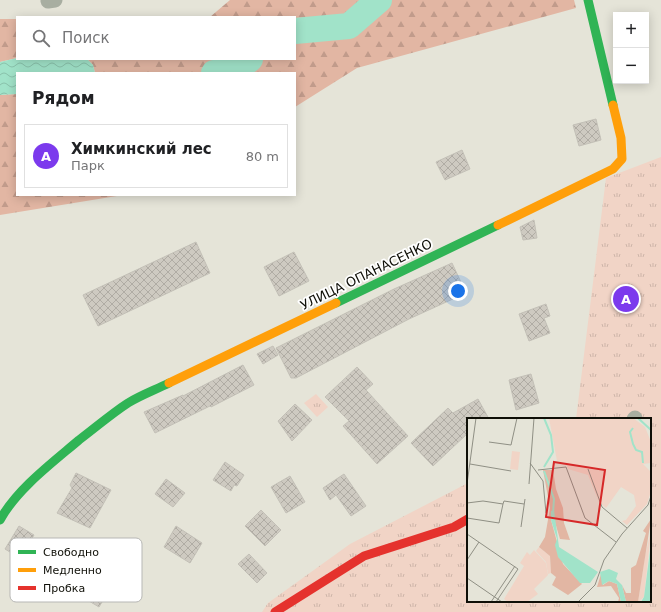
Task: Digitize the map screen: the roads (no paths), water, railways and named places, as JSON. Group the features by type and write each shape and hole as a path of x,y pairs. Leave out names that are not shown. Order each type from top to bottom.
{"street":[{"name":"УЛИЦА ОПАНАСЕНКО","path":"0,520 4,512 16,497 55,460 109,416 128,403 613,169 622,159 621,138 588,0"},
{"path":"275,612 364,556 454,528 467,520"}],"water":[{"path":"16,58 16,60 88,60 93,65 95,72 16,72 16,94 0,95 0,62"}],"waterway":[{"path":"296,31 349,26 379,0"},
{"path":"224,72 235,71 249,60"}],"place":[{"name":"Химкинский лес","path":"626,299"}]}
